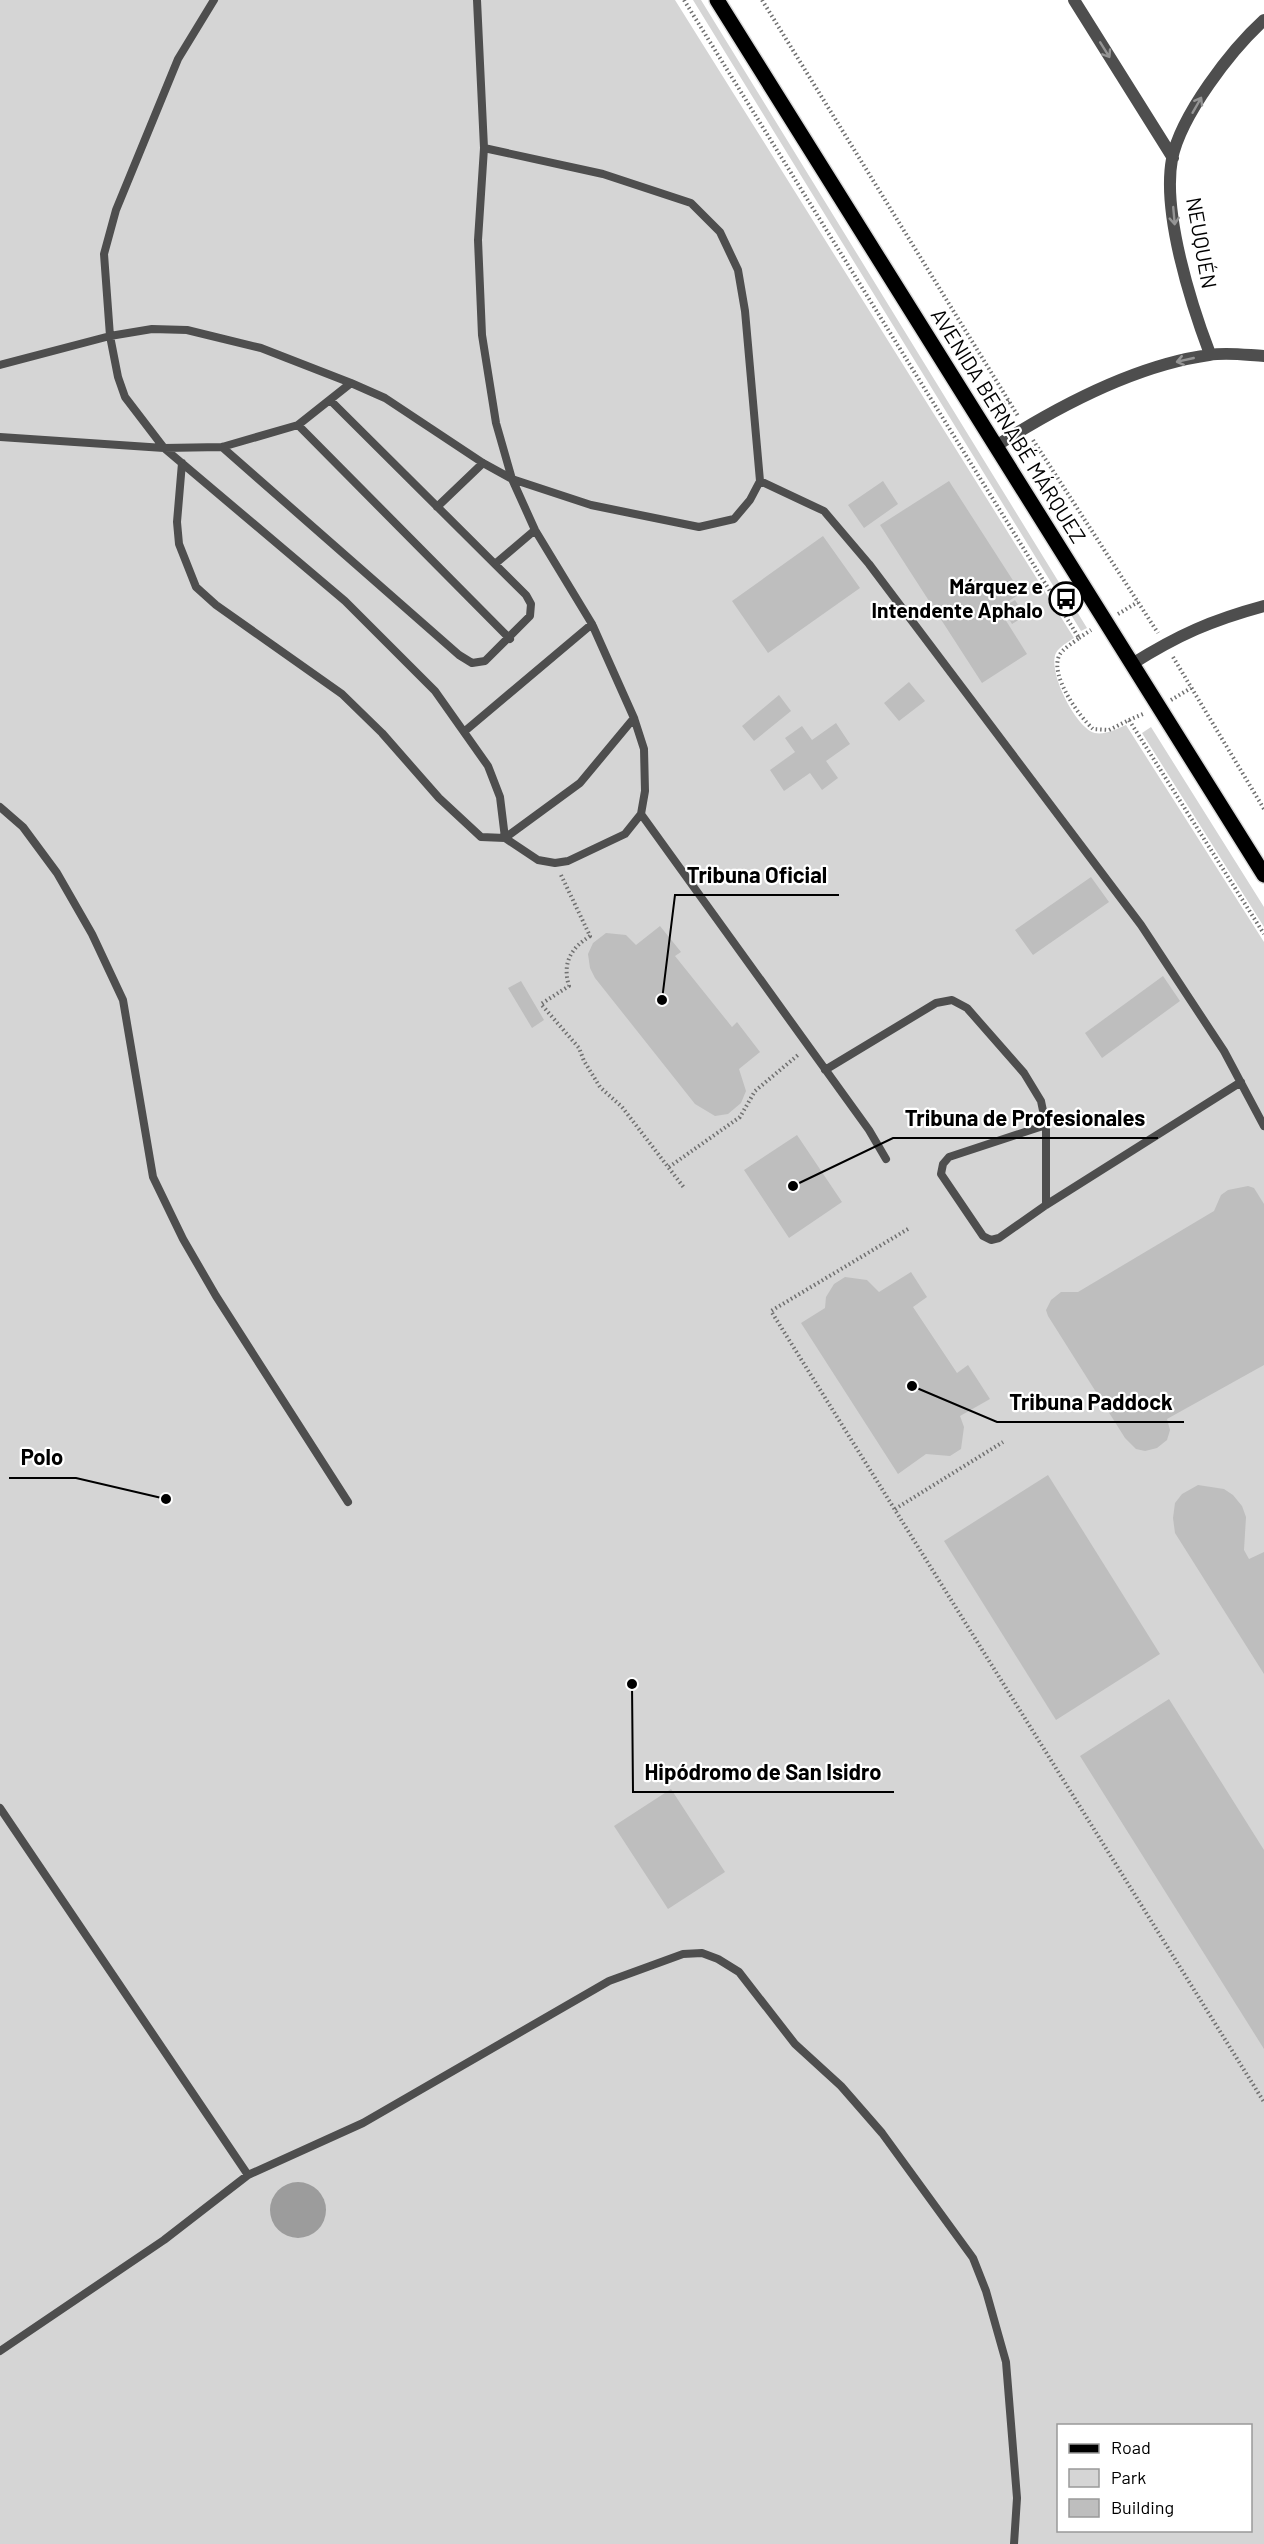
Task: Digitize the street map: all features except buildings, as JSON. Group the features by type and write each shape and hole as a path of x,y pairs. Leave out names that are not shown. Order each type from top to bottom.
{"main road":[{"name":"AVENIDA BERNABÉ MÁRQUEZ","path":"717,0 1264,875"}],"street":[{"path":"1074,0 1173,158"},
{"name":"NEUQUÉN","path":"1210,354 1194,314 1175,235 1171,180 1173,158 1191,115 1209,82 1249,34 1264,20"},
{"path":"996,446 1025,427 1129,376 1210,354 1264,356"},
{"path":"1132,664 1165,644 1217,618 1264,606"}],"lane":[{"path":"214,0 178,59 116,210 104,254 110,336 125,397 164,448 345,601 435,691 488,766 496,786 505,838"},
{"path":"182,463 177,522 179,544 196,587 216,605 342,694 382,732 439,798 481,837 505,838 538,860 555,863 568,861 625,834 641,814 645,791 644,749 634,718 592,624 535,530 512,479 496,423 482,335 478,240 484,148 477,0"},
{"path":"0,365 110,336 152,329 187,330 261,348 385,398 483,463 512,479 591,505 699,527 735,519 750,500 760,481 740,280 738,270 720,232 691,203 603,174 484,148"},
{"path":"0,437 164,448 222,447 298,425 351,383"},
{"path":"222,447 459,655 472,663 485,661 510,639 530,616 531,604 526,595 330,400"},
{"path":"298,425 510,639"},
{"path":"437,507 483,463"},
{"path":"760,481 824,511 869,564 1141,925 1210,1028 1264,1126"},
{"path":"495,564 535,530"},
{"path":"465,731 592,624"},
{"path":"505,838 580,783 634,718"},
{"path":"0,807 23,827 57,873 92,934 123,1000 153,1177 173,1218 216,1296 348,1502"},
{"path":"641,814 869,1130 886,1159"},
{"path":"825,1070 936,1003 952,999 967,1008 1024,1073 1041,1101 1046,1125 1046,1205"},
{"path":"1046,1125 949,1157 943,1164 941,1174 983,1236 991,1240 999,1238 1046,1205 1241,1082"},
{"path":"0,1808 248,2175"},
{"path":"0,2351 164,2240 248,2175 363,2123 609,1981 683,1954 702,1953 718,1959 739,1972 795,2044 841,2086 882,2133 973,2258 986,2291 1006,2362 1017,2498 1014,2544"}],"path":[{"path":"684,0 1079,638 1059,654 1056,665 1058,678 1094,729 1108,730 1129,720 1264,934"},
{"path":"762,0 1025,427 1165,644 1264,809"},
{"path":"555,863 590,936 577,944 568,958 569,986 541,1004 579,1048 600,1087 622,1107 686,1189"},
{"path":"669,1167 740,1118 755,1091 808,1047"},
{"path":"908,1229 771,1311 1264,2102"},
{"path":"895,1509 1003,1442"}],"green space":[{"path":"0,0 675,0 1074,638 1057,651 1054,661 1059,685 1072,711 1088,729 1095,733 1115,730 1126,725 1264,942 1264,2544 0,2544"},
{"path":"693,0 701,0 1087,628 1081,631"},
{"path":"1151,727 1264,907 1264,927 1142,733"}],"shaded area":[{"path":"298,2182 313,2187 321,2195 326,2210 321,2225 313,2233 298,2238 283,2233 275,2225 270,2210 275,2195 283,2187"}],"place":[{"name":"Márquez e Intendente Aphalo","path":"1066,599"},
{"name":"Tribuna Oficial","path":"662,1000"},
{"name":"Tribuna de Profesionales","path":"793,1186"},
{"name":"Tribuna Paddock","path":"912,1386"},
{"name":"Polo","path":"166,1499"},
{"name":"Hipódromo de San Isidro","path":"632,1684"}]}
